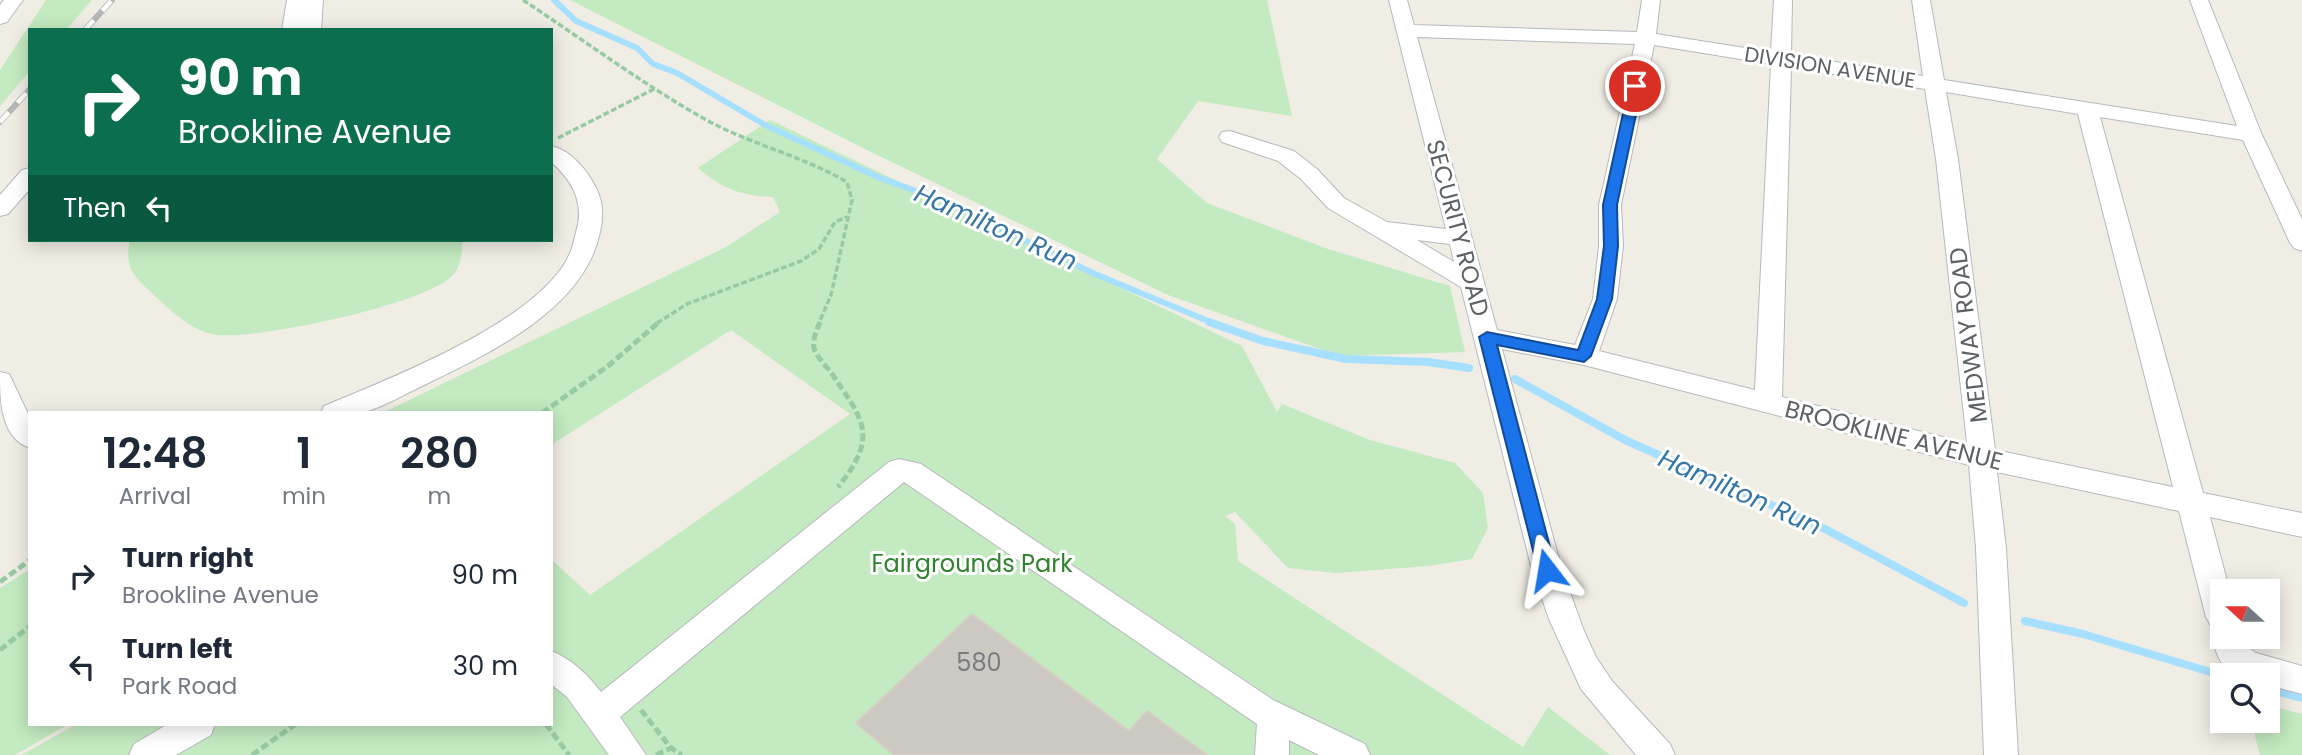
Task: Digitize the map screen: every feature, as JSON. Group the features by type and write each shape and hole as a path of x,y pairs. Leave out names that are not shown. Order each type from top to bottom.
{"street":[{"path":"0,18 14,0"},
{"path":"292,28 296,0"},
{"path":"311,28 314,0"},
{"name":"SECURITY ROAD","path":"1398,0 1547,570 1564,622 1586,668 1616,712 1658,755"},
{"path":"1584,356 1605,299 1611,246 1610,205 1646,38 1651,0"},
{"path":"1768,404 1783,0"},
{"name":"MEDWAY ROAD","path":"1921,0 1947,159 1982,458 1991,548 2000,755"},
{"path":"2199,0 2251,135 2302,243"},
{"name":"DIVISION AVENUE","path":"1406,31 1646,38 2251,135"},
{"path":"2087,108 2212,579"},
{"path":"1230,137 1294,161 1336,203 1473,283"},
{"path":"338,411 482,346 521,320 566,276 582,253 590,229 592,210 587,191 578,175 553,154"},
{"path":"0,209 28,177"},
{"path":"1368,224 1431,236 1461,238"},
{"name":"BROOKLINE AVENUE","path":"1487,337 1584,356 1982,458 2302,525"},
{"path":"0,381 20,426 28,436"},
{"path":"600,712 627,693 899,470 911,472 1274,716 1353,755"},
{"path":"2231,649 2232,654 2247,666 2302,680"},
{"path":"553,667 578,687 600,712 629,755"},
{"path":"1272,755 1274,716"},
{"path":"146,755 196,726"}],"path":[{"path":"523,0 702,118 767,148 818,165 846,182 852,200 831,295 815,334 814,348 859,414 863,429 864,443 855,466 837,488"},
{"path":"553,141 656,87"},
{"path":"545,411 608,366 657,323 687,304 801,261 818,249 835,222 848,216"},
{"path":"0,582 28,562"},
{"path":"0,650 28,628"},
{"path":"627,693 671,748 682,755"},
{"path":"252,755 293,726"},
{"path":"547,726 569,755"},
{"path":"655,755 671,748"}],"green space":[{"path":"46,0 92,0 68,28 28,28 28,73 0,106 0,70"},
{"path":"570,0 1267,0 1292,116 1198,101 1157,159 1207,203 1328,249 1450,286 1465,352 1340,356 1168,295 873,153"},
{"name":"Fairgrounds Park","path":"770,120 1242,346 1277,412 1282,404 1370,440 1455,463 1483,493 1488,528 1472,559 1429,566 1336,573 1288,568 1235,512 1225,516 1235,524 1238,561 1523,747 1548,707 1610,755 21,755 73,726 553,726 553,561 590,595 850,414 731,330 553,444 553,411 386,411 726,247 780,212 773,197 733,190 698,168"},
{"path":"130,242 462,242 460,263 456,272 437,286 411,297 342,317 240,335 209,333 183,320 140,281 129,264"},
{"path":"28,570 28,726 65,726 15,755 0,755 0,588"},
{"path":"2280,708 2302,714 2302,755 2260,755 2254,733 2280,733"}],"building":[{"path":"972,614 1129,731 1147,711 1207,755 894,755 856,723"}],"waterway":[{"name":"Hamilton Run","path":"554,0 576,21 637,48 653,64 677,73 765,125 880,178 941,200 1095,274 1213,323"},
{"name":"Hamilton Run","path":"1209,322 1263,341 1346,359 1428,362 1469,368"},
{"name":"Hamilton Run","path":"1515,379 1625,440 1825,529 1964,603"},
{"name":"Hamilton Run","path":"2025,621 2083,634 2210,672"},
{"name":"Hamilton Run","path":"2280,692 2302,698"}],"railway":[{"path":"87,28 112,0"},
{"path":"0,122 28,91"}],"route":[{"path":"1547,570 1487,337 1584,356 1605,299 1611,246 1610,205 1635,86"}]}
